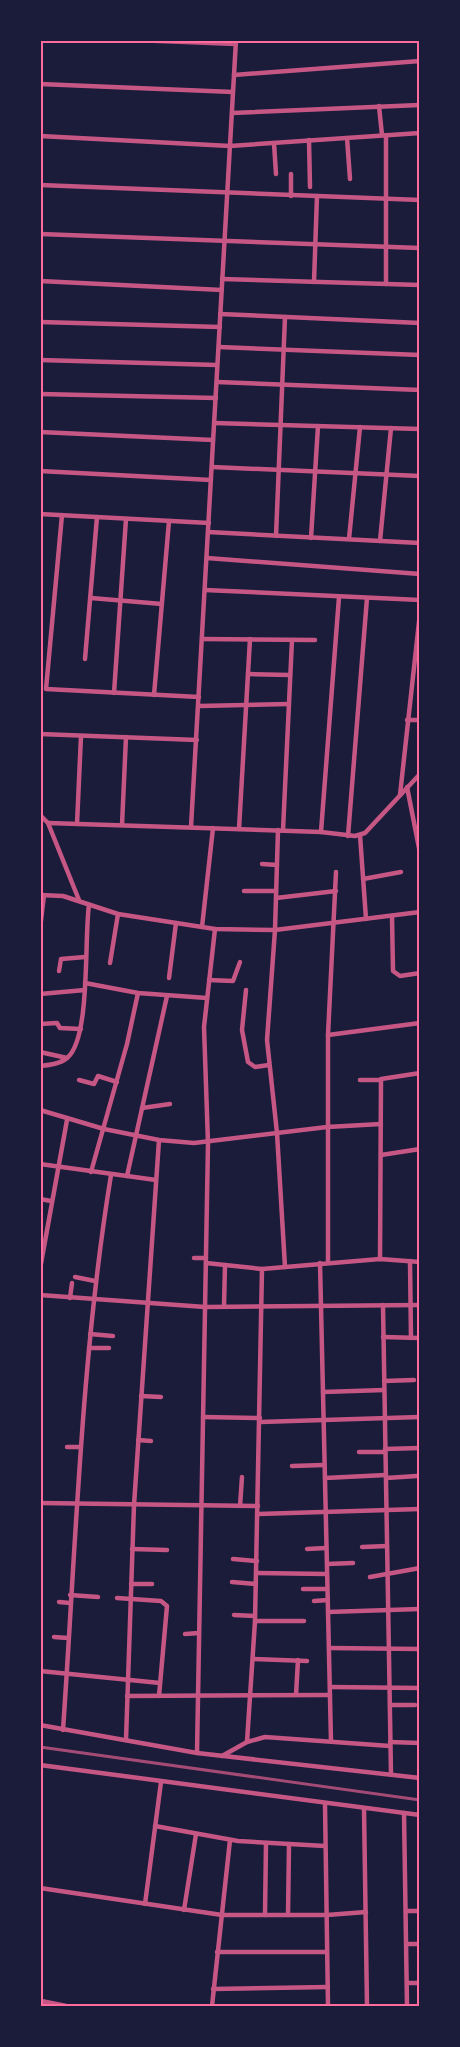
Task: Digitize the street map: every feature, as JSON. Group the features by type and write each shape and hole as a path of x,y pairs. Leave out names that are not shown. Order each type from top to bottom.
{"street":[{"path":"134,40 236,43 191,827"},
{"path":"234,75 420,61"},
{"path":"40,84 233,92"},
{"path":"232,113 420,105"},
{"path":"379,106 384,135 386,284"},
{"path":"40,136 230,146 420,133"},
{"path":"347,138 350,180"},
{"path":"309,140 310,187"},
{"path":"274,143 276,174"},
{"path":"291,174 291,196"},
{"path":"40,185 420,200"},
{"path":"314,282 317,196"},
{"path":"40,234 420,248"},
{"path":"222,279 420,285"},
{"path":"40,281 222,290"},
{"path":"220,314 420,323"},
{"path":"276,536 285,317"},
{"path":"40,321 220,327"},
{"path":"219,346 420,355"},
{"path":"40,360 218,365"},
{"path":"217,382 420,390"},
{"path":"40,394 216,398"},
{"path":"214,423 420,429"},
{"path":"310,538 318,426"},
{"path":"349,539 360,427"},
{"path":"380,541 391,428"},
{"path":"40,432 213,440"},
{"path":"212,466 420,476"},
{"path":"40,471 211,480"},
{"path":"40,514 208,523"},
{"path":"62,515 46,689 199,697"},
{"path":"86,659 97,517"},
{"path":"114,693 126,519"},
{"path":"154,695 169,521"},
{"path":"208,532 420,543"},
{"path":"207,558 420,574"},
{"path":"205,590 420,600"},
{"path":"321,832 339,597"},
{"path":"91,598 162,604"},
{"path":"348,836 367,598"},
{"path":"400,795 406,720 420,613"},
{"path":"202,639 315,640"},
{"path":"239,829 250,639"},
{"path":"285,1268 267,1019 275,930 277,865 292,640"},
{"path":"413,665 420,665"},
{"path":"248,674 290,675"},
{"path":"199,706 289,704"},
{"path":"406,720 420,720"},
{"path":"40,734 197,740"},
{"path":"77,824 81,735"},
{"path":"122,825 126,737"},
{"path":"48,823 280,830 360,835 372,827 420,774"},
{"path":"407,787 420,853"},
{"path":"40,815 48,823 79,900"},
{"path":"202,927 213,828"},
{"path":"360,835 366,919"},
{"path":"262,864 277,865"},
{"path":"328,1261 328,1035 336,872"},
{"path":"363,879 401,872"},
{"path":"244,891 276,891"},
{"path":"276,898 336,891"},
{"path":"40,929 42,895 79,900 118,914 215,929 275,930 420,912"},
{"path":"40,1066 67,1058 75,1049 81,1029 85,990 89,905"},
{"path":"110,963 118,914"},
{"path":"393,916 393,967 397,976 420,973"},
{"path":"169,978 176,923"},
{"path":"197,1753 208,1143 203,1042 215,929"},
{"path":"59,971 61,959 85,957"},
{"path":"209,980 234,981 240,962"},
{"path":"85,983 138,993 207,998"},
{"path":"40,994 85,990"},
{"path":"246,990 242,1030 248,1062 253,1066 269,1065"},
{"path":"91,1172 117,1082 138,993"},
{"path":"127,1176 167,996"},
{"path":"40,1024 57,1023 60,1028 81,1029"},
{"path":"328,1035 420,1023"},
{"path":"40,1052 67,1058"},
{"path":"360,1080 420,1073"},
{"path":"79,1080 93,1084 98,1076 117,1082"},
{"path":"380,1259 381,1079"},
{"path":"142,1108 170,1104"},
{"path":"40,1110 67,1120 159,1140 208,1143 327,1126 381,1124"},
{"path":"40,1269 67,1120"},
{"path":"126,1740 134,1505 159,1140"},
{"path":"381,1155 420,1149"},
{"path":"40,1164 156,1180"},
{"path":"63,1730 76,1504 92,1299 111,1175"},
{"path":"40,1199 51,1201"},
{"path":"194,1258 225,1265 262,1269 328,1261 380,1259 420,1262"},
{"path":"410,1261 411,1338"},
{"path":"320,1263 331,1741"},
{"path":"224,1306 225,1265"},
{"path":"247,1742 252,1694 257,1561 262,1269"},
{"path":"75,1277 95,1281"},
{"path":"70,1298 72,1283"},
{"path":"40,1295 147,1304 205,1306 420,1305"},
{"path":"382,1305 391,1774"},
{"path":"90,1334 113,1336"},
{"path":"383,1337 420,1338"},
{"path":"89,1348 109,1348"},
{"path":"384,1381 414,1380"},
{"path":"323,1392 384,1390"},
{"path":"141,1396 161,1397"},
{"path":"203,1417 260,1420 420,1417"},
{"path":"138,1440 151,1441"},
{"path":"67,1447 81,1447"},
{"path":"359,1452 420,1448"},
{"path":"292,1466 324,1465"},
{"path":"325,1478 417,1476"},
{"path":"240,1506 242,1478"},
{"path":"40,1503 258,1506"},
{"path":"258,1514 420,1509"},
{"path":"362,1547 387,1546"},
{"path":"307,1549 326,1548"},
{"path":"132,1549 167,1550"},
{"path":"233,1559 257,1561"},
{"path":"327,1564 353,1563"},
{"path":"369,1577 420,1569"},
{"path":"256,1573 327,1574"},
{"path":"232,1582 256,1584"},
{"path":"131,1584 152,1584"},
{"path":"303,1589 327,1589"},
{"path":"70,1595 98,1597"},
{"path":"117,1598 161,1601 167,1606 159,1695"},
{"path":"314,1601 328,1600"},
{"path":"59,1602 70,1603"},
{"path":"328,1612 420,1609"},
{"path":"234,1615 304,1621"},
{"path":"122,1617 130,1617"},
{"path":"185,1634 199,1633"},
{"path":"54,1637 68,1638"},
{"path":"329,1648 420,1649"},
{"path":"253,1659 307,1660"},
{"path":"296,1695 298,1660"},
{"path":"40,1671 160,1683"},
{"path":"330,1686 420,1688"},
{"path":"128,1696 330,1695"},
{"path":"390,1706 415,1705"},
{"path":"40,1725 197,1753 420,1778"},
{"path":"222,1756 247,1742 265,1737 390,1744 420,1743"},
{"path":"40,1765 420,1815"},
{"path":"145,1904 161,1782"},
{"path":"325,1804 328,2007"},
{"path":"364,1809 367,2007"},
{"path":"404,1813 407,2007"},
{"path":"155,1826 230,1840 326,1846"},
{"path":"184,1910 196,1834"},
{"path":"212,2007 230,1840"},
{"path":"265,1916 266,1843"},
{"path":"288,1915 289,1844"},
{"path":"40,1888 222,1915 327,1915 366,1912"},
{"path":"406,1911 420,1911"},
{"path":"407,1944 420,1944"},
{"path":"218,1952 327,1952"},
{"path":"408,1983 420,1983"},
{"path":"213,1989 328,1987"},
{"path":"40,2001 65,2007"}],"railway":[{"path":"40,1747 420,1800"}]}
